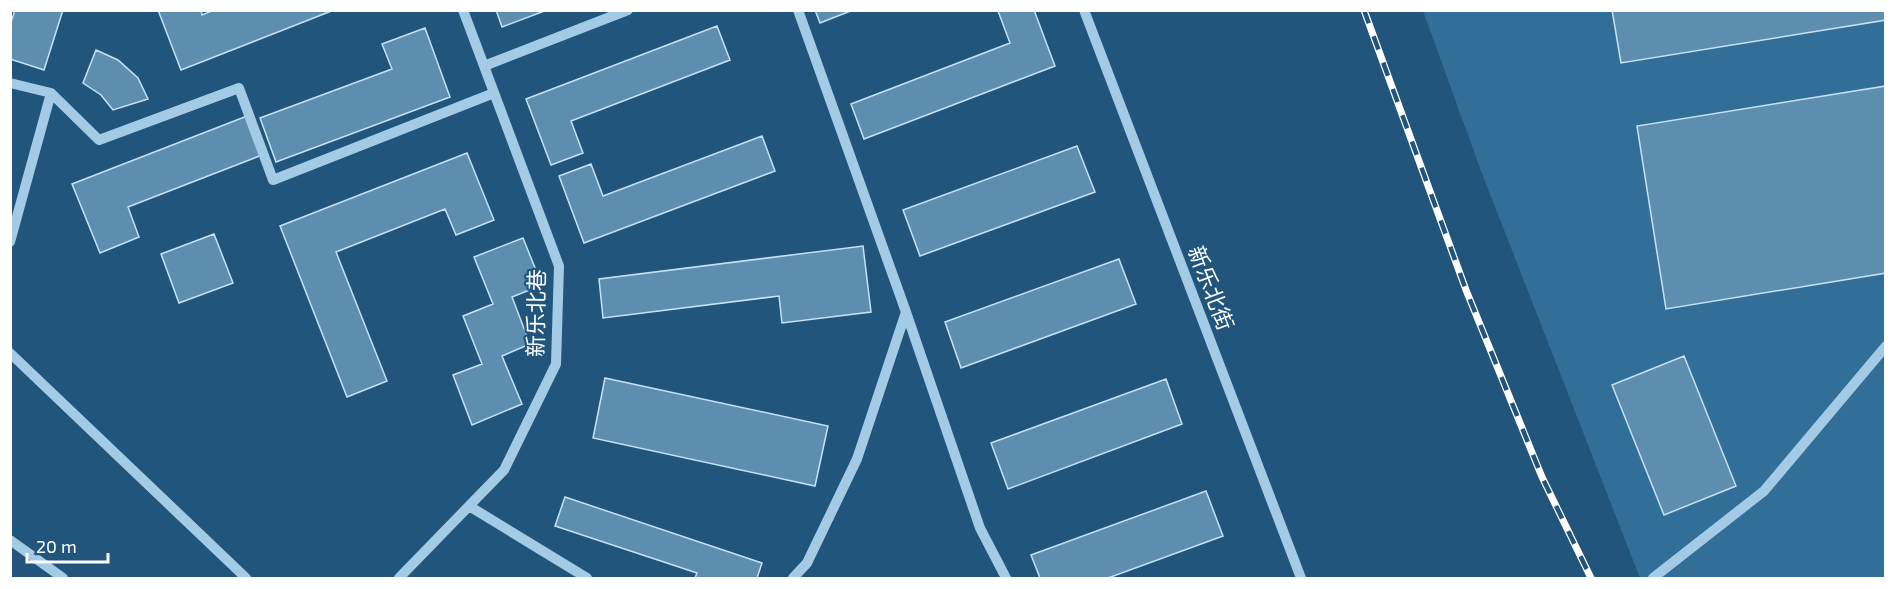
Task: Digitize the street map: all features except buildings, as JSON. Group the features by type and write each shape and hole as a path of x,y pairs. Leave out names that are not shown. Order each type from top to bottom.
{"street":[{"name":"新乐北巷","path":"399,579 504,470 556,364 559,266 463,10"},
{"path":"484,66 628,10"},
{"path":"798,10 980,528 1006,579"},
{"name":"新乐北街","path":"1084,10 1301,579"},
{"path":"10,84 51,93 99,140 239,88 273,180 494,93"},
{"path":"10,242 51,93"},
{"path":"793,579 807,563 857,459 906,312"},
{"path":"1653,579 1764,491 1886,346"},
{"path":"10,353 246,579"},
{"path":"469,506 587,579"},
{"path":"10,540 63,579"}],"shaded area":[{"path":"1423,11 1885,11 1885,578 1640,578 1481,171"}],"railway":[{"path":"1364,10 1466,290 1542,477 1591,578"}]}
